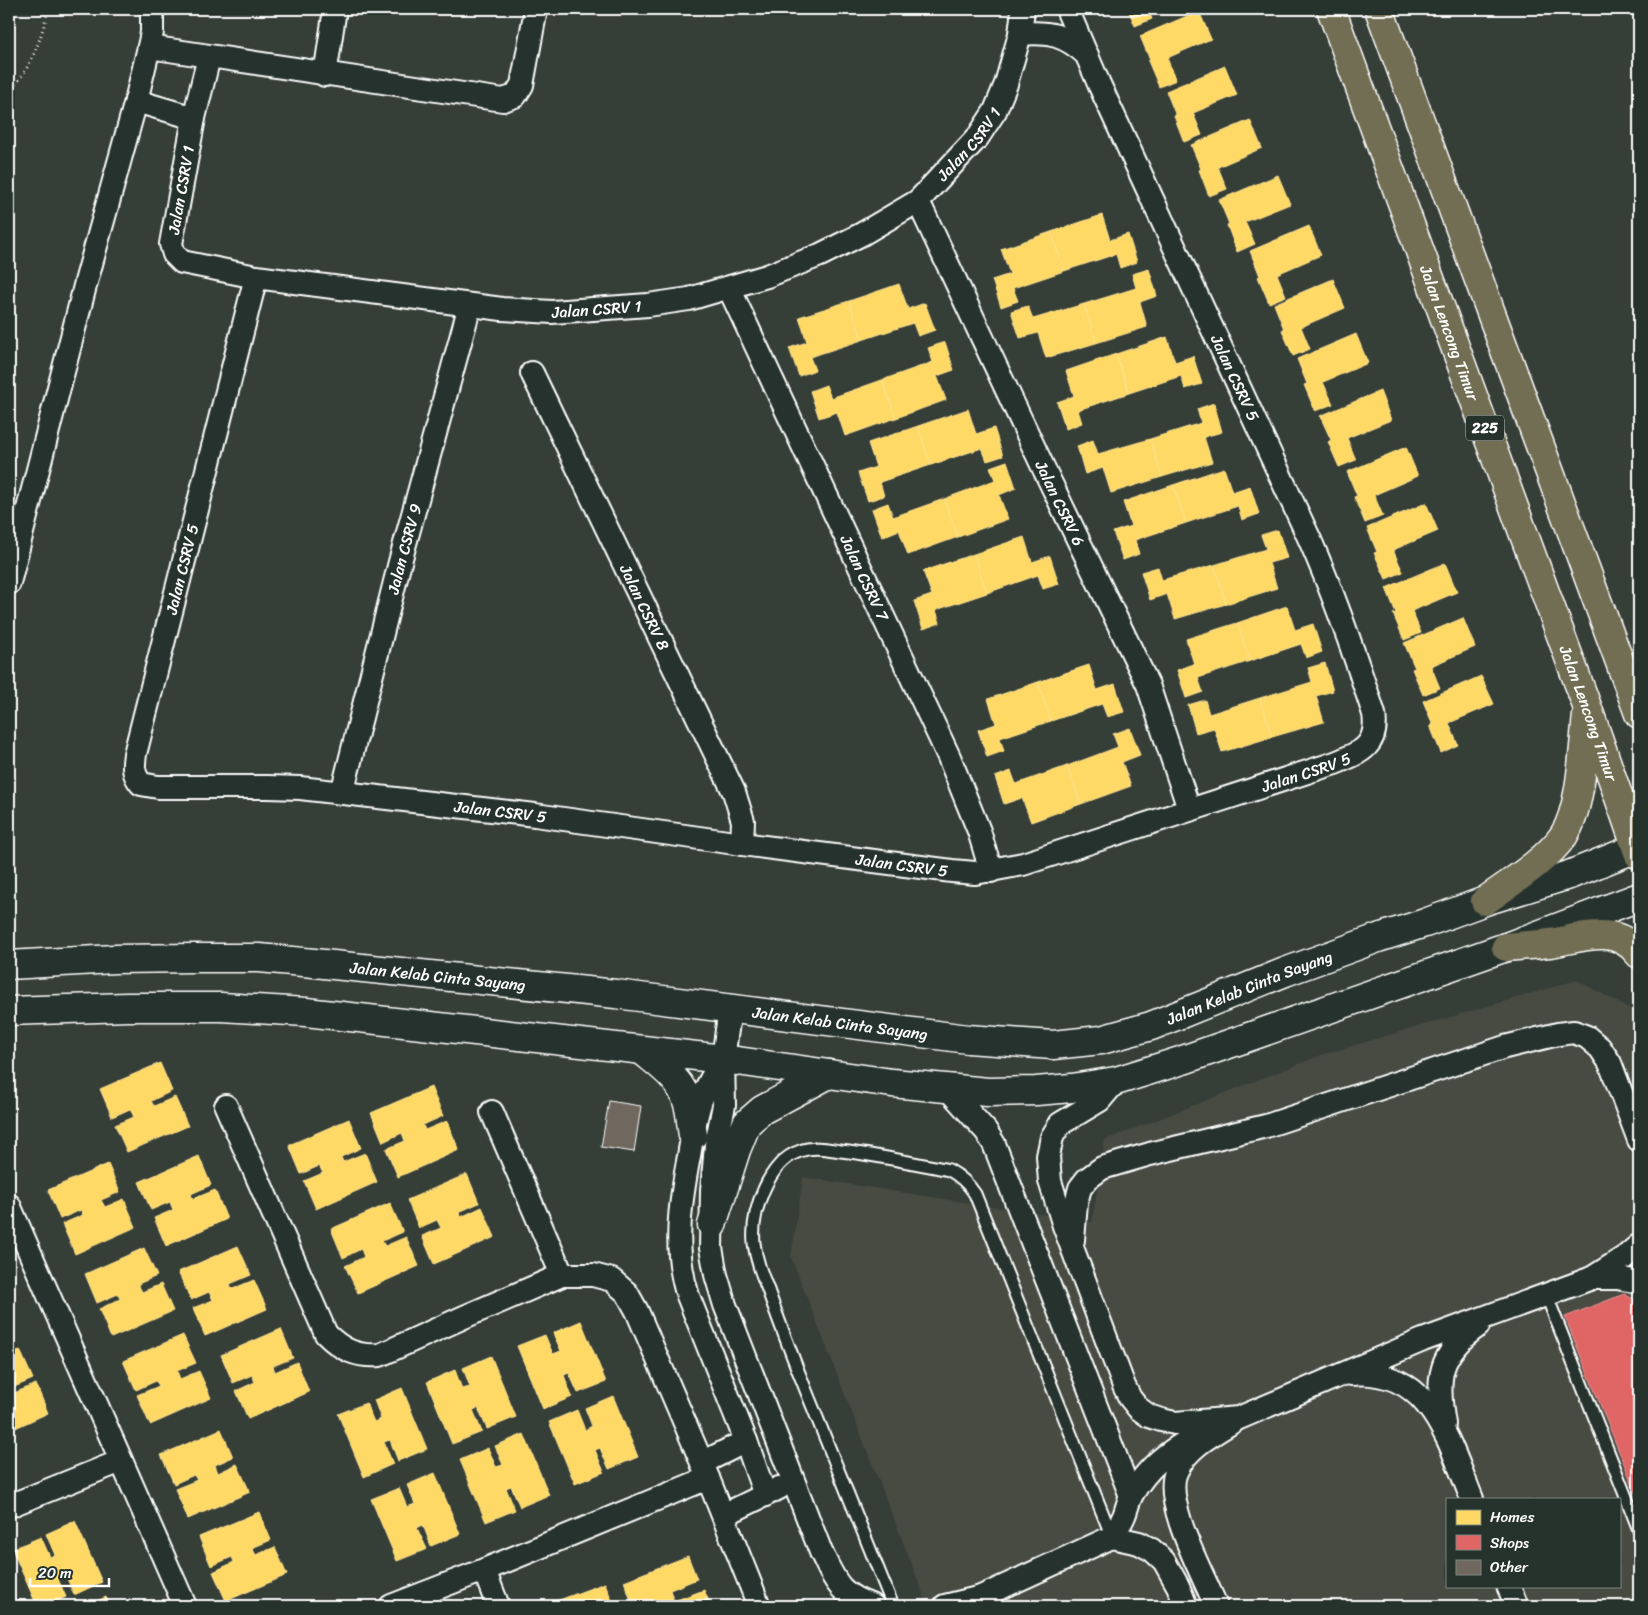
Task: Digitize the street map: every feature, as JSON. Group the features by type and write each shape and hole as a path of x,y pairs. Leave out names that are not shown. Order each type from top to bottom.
{"highway":[{"name":"Jalan Lencong Timur","path":"1331,9 1638,850"},
{"name":"225","path":"1379,9 1639,714"},
{"path":"1485,901 1537,861 1564,834 1574,812 1578,794 1588,709"},
{"path":"1506,947 1556,942 1590,934 1617,937 1626,941 1639,954"}],"main road":[{"name":"Jalan Kelab Cinta Sayang","path":"13,962 259,958 360,967 730,1008 968,1039 1053,1045 1101,1040 1151,1026 1285,972 1378,938 1485,901 1569,875 1638,850"},
{"path":"9,1011 221,1007 296,1011 643,1051 723,1058 892,1083 948,1089 1012,1092 1072,1088 1116,1081 1183,1060 1506,947 1639,896"},
{"path":"643,1051 670,1074 681,1087 688,1104 692,1135"},
{"path":"712,1225 736,1150 747,1123 762,1110 829,1074"}],"street":[{"path":"9,583 86,282 136,101 152,32 152,9"},
{"path":"325,75 335,9"},
{"path":"149,47 325,75 503,100 516,96 522,85 536,9"},
{"name":"Jalan CSRV 1","path":"209,57 194,118 171,244 174,254 182,262 256,277 502,309 552,312 648,305 689,299 729,288 767,276 820,255 878,225 918,201 978,137 995,111 1006,84 1020,34 1022,9"},
{"name":"Jalan CSRV 5","path":"256,277 138,740 133,768 136,778 141,784 148,787 268,786 300,788 535,815 742,844 975,873 1023,864 1335,763 1356,755 1366,746 1373,737 1376,726 1374,714 1346,628 1324,572 1103,92 1067,9"},
{"path":"1020,34 1037,32 1054,34 1077,46 1088,56"},
{"path":"136,101 194,118"},
{"name":"Jalan CSRV 6","path":"918,201 1148,685 1189,809"},
{"name":"Jalan CSRV 7","path":"729,288 949,757 979,831 991,871"},
{"name":"Jalan CSRV 9","path":"342,793 400,562 470,305"},
{"name":"Jalan CSRV 8","path":"532,373 734,792 743,821 742,844"},
{"path":"730,1008 723,1058 724,1105 714,1163 712,1190 711,1248 716,1275 725,1305 821,1552 839,1587 854,1598 873,1606"},
{"path":"1072,1248 1076,1203 1080,1188 1087,1179 1102,1168 1150,1154 1266,1126 1505,1047 1558,1034 1574,1032 1587,1037 1600,1048 1610,1063 1639,1140"},
{"path":"723,1058 702,1099 692,1135 679,1232 679,1257 682,1279 746,1441 765,1495"},
{"path":"1116,1081 1100,1100 1060,1124 1052,1136 1048,1156 1050,1181 1072,1248 1124,1386 1138,1408 1149,1416 1175,1423 1239,1418"},
{"path":"948,1089 986,1131 994,1144 1131,1496"},
{"path":"226,1106 326,1334 344,1349 357,1354 380,1355 562,1275 593,1275 612,1280 628,1293 648,1334 724,1515 759,1606"},
{"path":"492,1112 562,1275"},
{"path":"9,1205 185,1606"},
{"path":"945,1606 976,1601 1112,1537 1123,1518 1131,1496 1154,1464 1170,1451 1203,1432 1423,1340 1592,1278 1625,1257 1639,1245"},
{"path":"1592,1278 1617,1278 1639,1282"},
{"path":"1446,1435 1439,1392 1440,1375 1445,1361 1454,1346 1465,1335 1497,1313"},
{"path":"1340,1375 1365,1373 1379,1374 1391,1378 1404,1384 1427,1405 1446,1435 1472,1498"},
{"path":"1216,1606 1190,1548 1175,1502 1173,1483 1175,1472 1192,1450 1239,1418"},
{"path":"391,1606 484,1570 705,1471 746,1441"},
{"path":"9,1506 121,1460"},
{"path":"724,1515 794,1481"},
{"path":"1112,1537 1139,1543 1152,1550 1164,1561 1186,1606"},
{"path":"484,1570 498,1606"},
{"path":"1509,1588 1517,1606"}],"lane":[{"path":"894,1606 781,1327 758,1263 754,1224 761,1194 768,1179 778,1167 788,1157 798,1151 808,1148 872,1154 948,1170 959,1176 969,1186 975,1194 1112,1537"},
{"path":"1546,1294 1639,1530"}],"path":[{"path":"9,92 21,80 33,58 43,32 48,9"}],"shaded area":[{"path":"1577,980 1639,1014 1639,1606 928,1606 791,1257 803,1177 1092,1222 1105,1140 1324,1054"}],"building: Homes":[{"path":"1128,9 1148,9 1152,19 1135,26"},
{"path":"1199,11 1211,39 1167,58 1176,80 1159,87 1140,36"},
{"path":"1225,66 1237,95 1193,113 1202,135 1184,142 1166,91"},
{"path":"1250,120 1262,148 1218,167 1227,189 1209,196 1191,145"},
{"path":"1278,175 1290,204 1245,222 1255,244 1237,252 1227,225 1229,224 1219,200"},
{"path":"1102,215 1110,240 1128,234 1137,262 1120,268 1116,254 1064,271 1051,232"},
{"path":"1309,226 1321,255 1277,274 1286,296 1269,303 1250,251"},
{"path":"1051,232 1064,271 1013,288 1018,301 1001,307 992,280 1010,274 1001,249"},
{"path":"1149,269 1157,296 1140,302 1147,327 1096,343 1084,304 1136,288 1132,274"},
{"path":"1333,279 1345,308 1301,327 1310,349 1293,356 1274,304"},
{"path":"899,284 908,309 925,303 935,330 918,336 913,323 862,340 849,301"},
{"path":"849,301 862,340 810,357 815,370 799,376 789,348 807,342 799,317"},
{"path":"1084,304 1096,343 1046,358 1038,333 1020,338 1011,311 1028,306 1033,319"},
{"path":"1356,334 1368,363 1323,382 1333,404 1315,411 1304,385 1307,384 1297,359"},
{"path":"1167,337 1175,362 1193,356 1202,384 1185,389 1181,376 1129,393 1116,354"},
{"path":"945,342 954,370 937,376 946,400 896,418 882,380 933,362 928,348"},
{"path":"1116,354 1129,393 1078,410 1082,423 1066,429 1057,402 1074,396 1066,371"},
{"path":"882,380 896,418 845,436 837,412 819,418 810,391 826,385 831,398"},
{"path":"1380,391 1391,420 1347,438 1356,460 1339,467 1328,442 1331,440 1320,416"},
{"path":"1214,403 1222,432 1204,437 1212,462 1162,477 1150,439 1201,423 1197,409"},
{"path":"968,409 976,434 994,428 1003,456 987,461 982,448 931,465 918,426"},
{"path":"918,426 931,465 880,482 884,496 868,501 858,473 876,467 868,443"},
{"path":"1150,439 1162,477 1111,493 1103,468 1085,474 1077,446 1093,440 1098,454"},
{"path":"1406,447 1418,476 1374,495 1383,516 1365,523 1354,497 1357,496 1347,472"},
{"path":"1007,461 1016,488 999,495 1008,519 958,537 944,499 995,480 990,467"},
{"path":"1224,468 1232,492 1250,486 1259,514 1242,520 1238,506 1186,523 1173,485"},
{"path":"1173,485 1186,523 1135,540 1139,554 1123,560 1113,532 1131,526 1123,502"},
{"path":"944,499 958,537 908,555 899,530 882,537 872,509 888,503 893,517"},
{"path":"1426,503 1438,531 1393,550 1403,572 1386,579 1374,553 1377,552 1367,528"},
{"path":"1278,530 1287,558 1269,563 1277,588 1226,604 1214,565 1266,549 1261,535"},
{"path":"1024,537 1032,562 1050,556 1059,584 1043,589 1038,575 987,593 974,554"},
{"path":"974,554 987,593 936,610 940,623 923,629 914,601 932,595 923,571"},
{"path":"1445,563 1457,592 1412,611 1421,633 1404,640 1393,614 1396,613 1386,588"},
{"path":"1214,565 1226,604 1175,619 1167,594 1150,600 1141,572 1158,567 1162,580"},
{"path":"1287,606 1295,630 1313,624 1322,652 1306,658 1301,644 1250,661 1237,623"},
{"path":"1463,618 1475,647 1431,666 1440,688 1423,695 1412,669 1415,668 1404,643"},
{"path":"1237,623 1250,661 1198,678 1203,692 1186,698 1177,670 1194,664 1186,639"},
{"path":"1325,663 1333,691 1316,696 1324,722 1272,737 1260,698 1312,682 1308,668"},
{"path":"1089,665 1097,690 1115,684 1124,712 1107,717 1102,704 1051,721 1038,682"},
{"path":"1481,676 1494,704 1449,723 1458,745 1441,753 1430,726 1433,725 1423,701"},
{"path":"1038,682 1051,721 1000,738 1004,751 987,757 978,730 996,724 988,699"},
{"path":"1260,698 1272,737 1222,752 1214,728 1196,733 1188,705 1205,700 1209,714"},
{"path":"1130,728 1140,755 1122,762 1131,786 1081,804 1067,766 1118,747 1113,734"},
{"path":"1067,766 1081,804 1031,822 1022,798 1004,804 995,777 1011,771 1016,784"},
{"path":"160,1063 172,1091 151,1101 154,1106 175,1097 188,1126 127,1152 115,1125 134,1117 130,1109 112,1117 100,1089"},
{"path":"431,1087 443,1116 423,1125 425,1130 447,1121 459,1150 398,1177 386,1149 405,1141 402,1133 383,1142 371,1113"},
{"path":"349,1119 361,1148 341,1157 343,1162 365,1153 377,1182 316,1209 304,1181 323,1173 319,1166 301,1174 289,1145"},
{"path":"199,1156 211,1185 191,1194 193,1199 215,1190 227,1219 166,1246 154,1218 173,1210 170,1202 151,1210 139,1182"},
{"path":"108,1164 120,1192 101,1200 105,1207 124,1199 136,1227 75,1254 62,1224 83,1215 81,1210 60,1219 48,1190"},
{"path":"467,1174 479,1203 459,1212 461,1217 482,1207 495,1237 434,1264 422,1236 441,1228 437,1220 419,1228 407,1200"},
{"path":"390,1203 403,1232 382,1241 385,1246 406,1237 419,1266 358,1293 345,1266 364,1257 361,1249 343,1258 331,1229"},
{"path":"238,1246 251,1275 230,1284 232,1289 254,1280 267,1309 205,1336 193,1308 213,1300 209,1292 191,1300 178,1272"},
{"path":"144,1248 157,1276 138,1284 142,1292 161,1284 173,1311 111,1338 99,1309 120,1299 118,1294 97,1303 85,1274"},
{"path":"581,1321 606,1382 578,1393 569,1373 564,1375 572,1397 543,1409 517,1346 545,1335 553,1354 561,1351 553,1333"},
{"path":"281,1329 293,1358 273,1366 275,1372 297,1362 309,1392 248,1419 236,1391 255,1382 252,1375 233,1383 221,1355"},
{"path":"183,1335 196,1363 177,1371 180,1379 199,1371 211,1398 150,1425 137,1395 159,1386 156,1381 136,1390 123,1361"},
{"path":"20,1350 33,1379 12,1388 14,1393 36,1384 48,1413 9,1431 9,1355"},
{"path":"491,1356 516,1417 487,1429 478,1408 473,1410 482,1432 452,1444 427,1382 455,1370 462,1389 470,1387 463,1368"},
{"path":"402,1388 427,1449 398,1461 390,1440 384,1442 393,1464 364,1477 338,1414 366,1403 374,1422 381,1419 374,1400"},
{"path":"613,1396 638,1457 609,1469 600,1448 595,1450 604,1472 575,1484 549,1422 577,1410 585,1430 592,1426 585,1408"},
{"path":"221,1429 233,1457 215,1465 218,1473 237,1464 250,1492 188,1519 175,1489 197,1480 194,1475 174,1484 161,1455"},
{"path":"524,1434 549,1495 520,1507 511,1486 506,1488 515,1510 486,1522 460,1460 488,1448 496,1467 503,1465 495,1446"},
{"path":"435,1473 460,1534 431,1546 423,1525 417,1528 427,1549 397,1561 371,1499 399,1488 407,1507 415,1504 407,1485"},
{"path":"259,1512 271,1540 252,1548 256,1555 275,1547 287,1575 226,1601 213,1572 234,1562 232,1557 211,1566 199,1537"},
{"path":"75,1521 102,1582 74,1595 66,1576 58,1579 66,1597 46,1606 37,1606 12,1549 41,1537 50,1557 55,1555 46,1534"},
{"path":"688,1556 697,1579 670,1590 674,1601 704,1590 711,1606 650,1606 648,1600 633,1606 624,1581"},
{"path":"605,1583 614,1606 543,1606"},
{"path":"106,1597 110,1606 85,1606"}],"building: Shops":[{"path":"1624,1294 1639,1302 1639,1501 1565,1317"}],"building: Other":[{"path":"609,1101 641,1106 634,1152 601,1147"}]}
